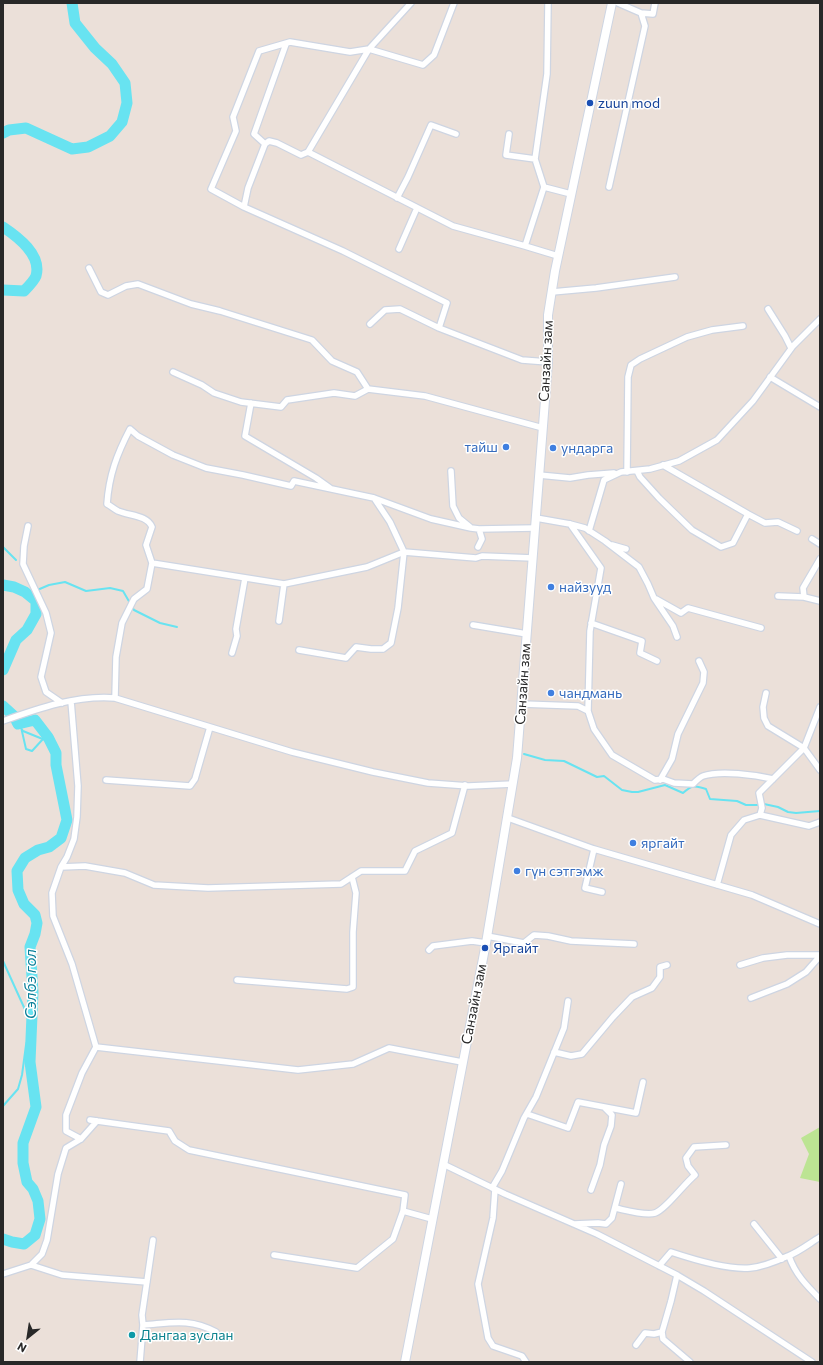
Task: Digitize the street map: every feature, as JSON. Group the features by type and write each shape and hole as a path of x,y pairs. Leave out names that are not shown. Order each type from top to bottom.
{"main road":[{"name":"Санзайн зам","path":"405,1362 462,1062 487,940 500,852 508,818 517,758 522,704 548,362 548,315 558,256 612,3"}],"street":[{"path":"244,207 248,188 265,144 269,141 277,143 301,155 308,152 369,49 411,3"},
{"path":"439,328 447,303 342,251 244,207 211,189 236,131 233,117 259,51 290,42 350,52 369,49 423,65 434,55 454,3"},
{"path":"525,246 544,188 535,159 547,74 548,3"},
{"path":"618,3 641,13 653,14 655,3"},
{"path":"609,188 645,26 641,13"},
{"path":"265,144 254,134 286,44"},
{"path":"397,198 431,125 456,134"},
{"path":"509,134 506,155 535,159"},
{"path":"308,152 453,226 558,256"},
{"path":"544,188 571,194"},
{"path":"398,249 417,208"},
{"path":"90,268 101,292 108,295 126,286 138,284 190,304 220,311 312,340 332,361 357,372 368,389"},
{"path":"552,292 596,288 675,277"},
{"path":"370,324 386,310 400,309 439,328 522,360 548,362"},
{"path":"768,309 791,348"},
{"path":"539,476 570,478 637,471 679,461 718,440 753,401 791,348 820,319"},
{"path":"627,472 628,377 631,365 640,358 687,337 712,330 743,326"},
{"path":"173,372 202,385 214,393 241,402 281,407 286,400 334,393 355,396 368,389 425,396 543,428"},
{"path":"770,377 820,407"},
{"path":"251,403 245,436 332,489"},
{"path":"115,698 116,657 122,623 134,598 147,589 152,563 146,545 152,527 150,522 144,518 116,510 107,504 108,488 118,451 130,429 138,436 172,455 206,468 291,486 294,481 374,498 431,519 471,528 535,528"},
{"path":"663,465 765,523 778,522 798,531"},
{"path":"450,471 453,506 459,518 471,528"},
{"path":"637,471 640,477 659,498 692,530 721,547 733,542 748,514"},
{"path":"590,532 604,480 620,473"},
{"path":"299,650 346,658 356,647 371,650 383,649 391,643 398,608 404,552 390,522 374,498"},
{"path":"536,518 585,528 639,567 654,598 673,626 677,637"},
{"path":"570,524 601,568 590,631 588,711 594,729 612,755 640,773 656,780 663,779 674,783 693,784 702,776 719,774 760,776 773,779"},
{"path":"28,526 24,546 23,564 46,613 51,633 41,677 46,692 62,703"},
{"path":"478,547 482,539 479,529"},
{"path":"812,539 820,544"},
{"path":"605,541 626,549"},
{"path":"152,563 284,584 367,566 404,552 476,558 482,556 533,558"},
{"path":"804,597 803,588 820,559"},
{"path":"232,652 237,636 236,629 246,578"},
{"path":"279,620 284,584"},
{"path":"778,596 804,597 820,600"},
{"path":"654,598 681,613 688,608 761,628"},
{"path":"591,623 642,641 640,653 657,661"},
{"path":"473,626 527,634"},
{"path":"660,780 672,759 678,734 703,683 704,672 699,661"},
{"path":"766,693 763,707 764,718 768,726 804,748 820,770"},
{"path":"3,721 71,701 88,698 115,698 322,760 373,772 428,783 465,785 513,784"},
{"path":"71,701 78,786 77,817 74,839 67,857 61,867 52,893 53,916 72,964 96,1047 82,1073 66,1115 66,1130 81,1139"},
{"path":"522,704 578,706 588,711"},
{"path":"760,815 762,808 759,792 804,748 820,707"},
{"path":"106,780 190,786 195,779 210,727"},
{"path":"61,867 85,866 118,872 154,885 208,888 340,884 361,872 405,871 415,851 452,833 465,785"},
{"path":"717,885 731,835 744,820 760,815 809,826 820,822"},
{"path":"508,818 594,849 752,895 820,924"},
{"path":"594,849 585,888 602,892"},
{"path":"237,980 347,990 353,987 353,932 356,893 352,877"},
{"path":"429,950 432,946 472,941 487,940 524,943 534,935 548,936 571,941 634,944"},
{"path":"740,965 763,958 787,955 820,956"},
{"path":"751,998 787,984 806,972 820,956"},
{"path":"554,1052 571,1056 582,1054 632,997 652,988 660,977 660,967 667,964"},
{"path":"526,1362 522,1356 493,1346 488,1338 478,1284 493,1218 494,1188 536,1097 564,1028 568,1001"},
{"path":"96,1047 298,1070 354,1064 389,1048 462,1062"},
{"path":"527,1114 568,1128 578,1102 636,1113 643,1082"},
{"path":"592,1190 600,1165 604,1145 611,1126 612,1115 605,1107"},
{"path":"90,1120 169,1131 175,1141 189,1150 405,1195 403,1211 393,1239 357,1268 274,1255"},
{"path":"3,1274 31,1265 42,1254 47,1240 57,1181 66,1148 81,1139 97,1121"},
{"path":"615,1208 653,1214 660,1211 687,1181 695,1175 688,1166 686,1158 694,1147 726,1145"},
{"path":"443,1164 597,1234 677,1275 812,1362"},
{"path":"573,1224 606,1224 612,1218 621,1184"},
{"path":"403,1211 432,1219"},
{"path":"754,1224 782,1259"},
{"path":"658,1266 671,1252 688,1258 727,1266 748,1268 789,1256 820,1237"},
{"path":"140,1362 143,1325 142,1315 153,1240"},
{"path":"789,1256 792,1265 804,1284 820,1299"},
{"path":"31,1265 62,1275 146,1282"},
{"path":"677,1275 662,1332 663,1339 690,1362"},
{"path":"143,1325 169,1322 188,1322 216,1332"},
{"path":"636,1345 646,1333 654,1334 662,1332"}],"green space":[{"path":"820,1127 820,1182 800,1178 809,1154 801,1138"}],"waterway":[{"name":"Сэлбэ гол","path":"3,133 9,130 26,128 72,149 88,147 110,136 122,122 127,103 125,83 112,64 95,48 75,23 72,3"},
{"name":"Сэлбэ гол","path":"3,128 9,130"},
{"name":"Сэлбэ гол","path":"3,227 22,241 27,247 32,254 37,268 35,278 24,291 3,290"},
{"path":"3,547 16,560"},
{"path":"25,592 35,591 49,585 65,582 86,591 110,588 123,591 134,610 160,623 177,627"},
{"name":"Сэлбэ гол","path":"3,585 14,587 25,592 36,601 36,614 27,630 16,640 3,670"},
{"name":"Сэлбэ гол","path":"3,706 14,716 18,724 35,720 48,737 56,753 56,765 67,820 61,838 49,847 38,850 25,858 17,871 18,890 24,904 35,915 37,923 30,947 33,992 30,1062 36,1107 23,1143 23,1163 27,1182 33,1189 38,1201 40,1219 35,1235 24,1244 3,1239"},
{"path":"18,724 23,731 50,742"},
{"path":"21,727 26,749 32,751 43,739"},
{"path":"524,754 545,760 564,761 597,777 604,776 622,790 638,792 665,785 683,793 689,788 696,786 706,789 710,799 737,801 746,805 759,805"},
{"path":"764,804 778,807 788,812 796,813 820,811"},
{"name":"Сэлбэ гол","path":"3,961 32,1025 26,1045 22,1075 18,1089 3,1106"}],"place":[{"name":"zuun mod","path":"590,103"},
{"name":"тайш","path":"506,447"},
{"name":"ундарга","path":"553,448"},
{"name":"найзууд","path":"551,587"},
{"name":"чандмань","path":"551,693"},
{"name":"яргайт","path":"633,843"},
{"name":"гүн сэтгэмж","path":"517,871"},
{"name":"Яргайт","path":"485,948"},
{"name":"Дангаа зуслан","path":"132,1335"}]}
